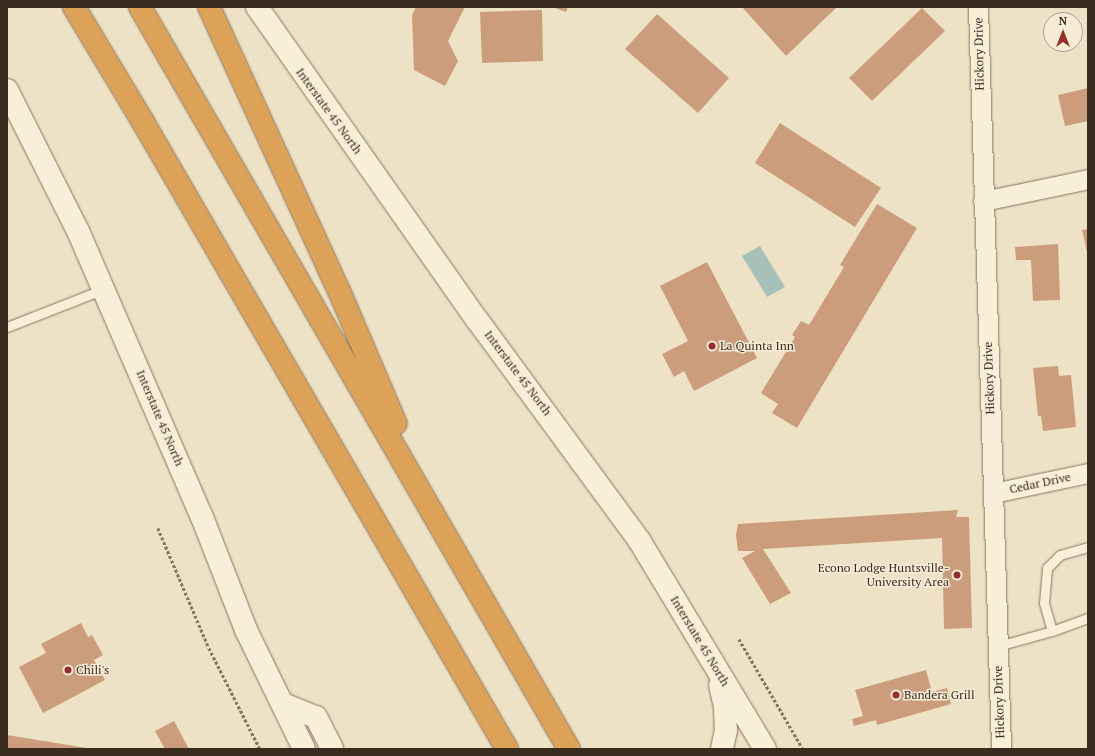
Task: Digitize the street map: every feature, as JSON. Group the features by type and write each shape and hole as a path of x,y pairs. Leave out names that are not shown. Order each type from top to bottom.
{"highway":[{"path":"67,7 143,122"},
{"path":"74,7 143,122 507,749"},
{"path":"140,7 570,749"},
{"path":"209,7 340,293 397,426 520,661"}],"main road":[{"name":"Interstate 45 North","path":"257,7 475,315 639,540 765,749"},
{"name":"Interstate 45 North","path":"7,90 78,231 202,517 246,630 304,749"},
{"path":"715,666 725,707 726,730 722,749"},
{"path":"283,704 316,717 332,749"}],"street":[{"name":"Hickory Drive","path":"978,7 1001,749"},
{"path":"983,201 1088,179"},
{"name":"Cedar Drive","path":"993,493 1088,473"}],"lane":[{"path":"7,326 104,289"},
{"path":"1052,631 1044,603 1048,568 1060,555 1088,547"},
{"path":"998,646 1052,631 1088,618"}],"path":[{"path":"158,528 209,648 260,749"},
{"path":"739,638 803,749"}],"water":[{"path":"760,246 785,287 767,297 742,256"}],"building":[{"path":"416,7 465,7 448,41 458,61 445,86 414,70 412,15"},
{"path":"552,7 568,7 566,12"},
{"path":"742,7 837,7 786,56"},
{"path":"922,8 945,31 872,101 849,78"},
{"path":"542,10 543,61 482,63 480,12"},
{"path":"657,14 729,78 698,113 625,49"},
{"path":"1088,88 1088,121 1065,126 1058,95"},
{"path":"780,123 881,188 855,227 755,163"},
{"path":"877,204 917,228 797,428 772,413 778,404 761,393 795,337 792,335 801,321 809,325 844,267 840,265"},
{"path":"1088,229 1088,252 1087,252 1082,230"},
{"path":"1058,244 1060,300 1033,301 1031,260 1016,260 1015,247"},
{"path":"707,262 757,358 694,391 684,371 674,377 662,354 688,341 660,286"},
{"path":"1058,366 1059,376 1071,375 1076,427 1043,431 1041,416 1038,416 1033,368"},
{"name":"Econo Lodge Huntsville- University Area","path":"958,510 956,517 969,517 972,628 944,629 942,538 763,549 791,593 770,604 742,558 755,551 738,551 736,535 738,524"},
{"path":"81,623 88,637 92,635 103,655 94,660 105,680 43,713 19,667 46,653 41,644"},
{"path":"926,670 932,692 947,688 951,704 877,725 876,720 854,726 852,719 863,716 855,690"},
{"path":"174,721 189,749 165,749 155,731"},
{"path":"7,735 87,748 87,749 7,749"}],"place":[{"name":"La Quinta Inn","path":"712,346"},
{"name":"Econo Lodge Huntsville- University Area","path":"957,575"},
{"name":"Chili's","path":"68,670"},
{"name":"Bandera Grill","path":"896,695"}]}
